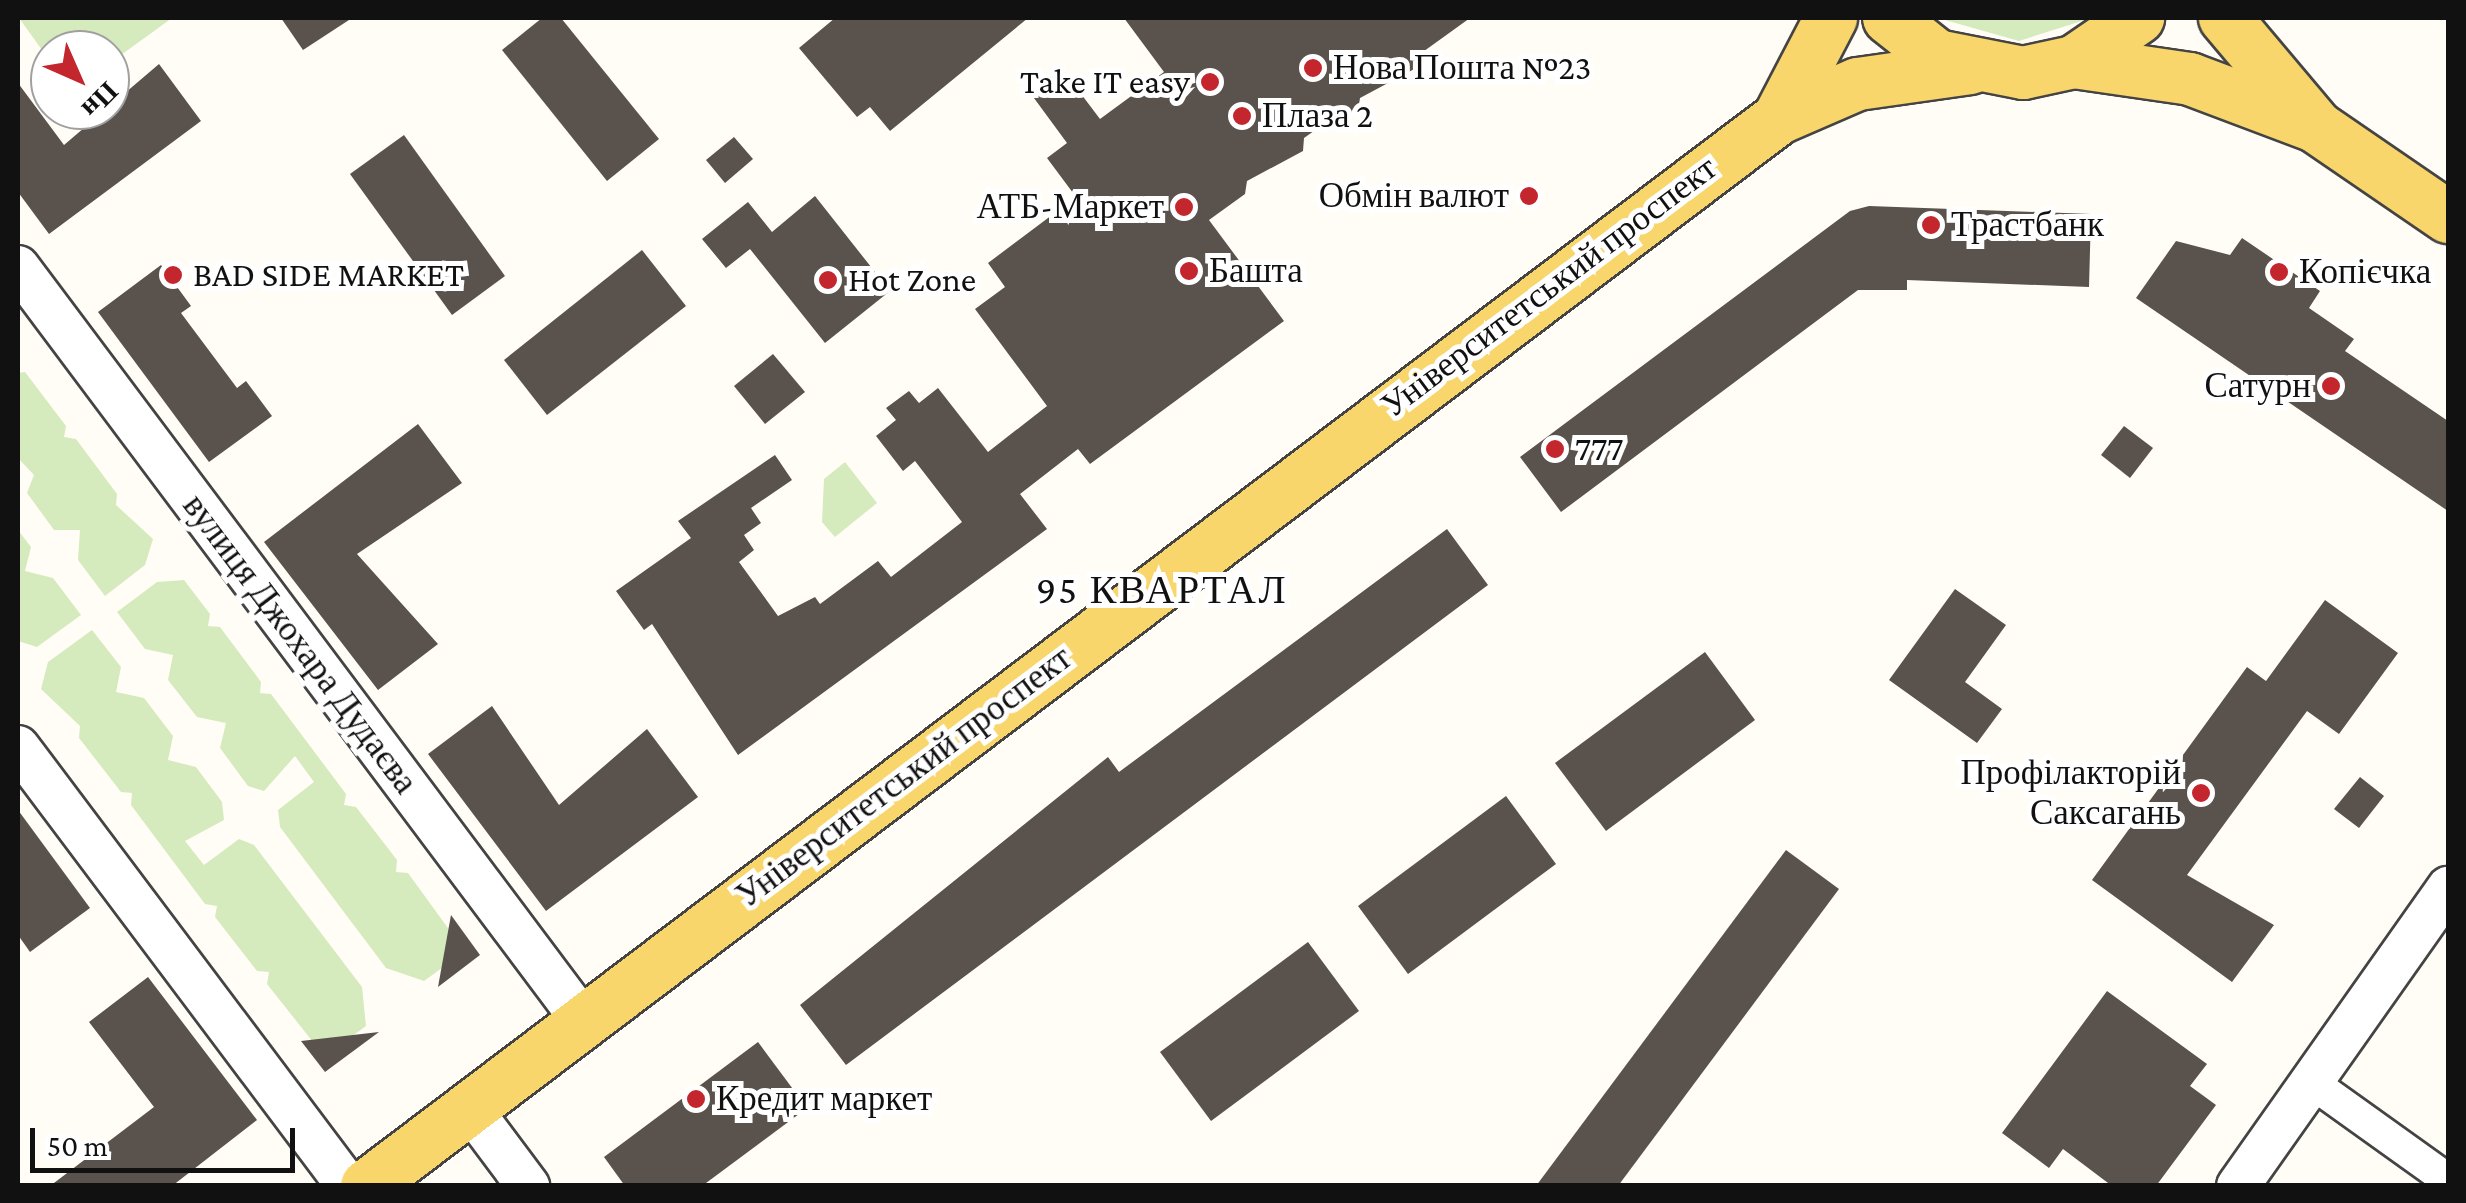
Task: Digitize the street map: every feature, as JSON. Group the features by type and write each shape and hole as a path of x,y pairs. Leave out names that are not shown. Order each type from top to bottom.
{"main road":[{"path":"1779,118 1831,18"},
{"path":"1889,18 1937,56 1971,68 2023,74 2074,62 2138,18"},
{"path":"2225,18 2316,126"},
{"path":"2074,62 2190,80 2316,126 2448,217"},
{"path":"1779,118 1858,84 1971,68"},
{"name":"Університетський проспект","path":"366,1186 1779,118"}],"street":[{"name":"вулиця Джохара Дудаєва","path":"18,266 583,1020"},
{"path":"18,746 348,1186"},
{"path":"2238,1186 2448,888"},
{"path":"2311,1082 2448,1180"},
{"path":"469,1107 528,1186"}],"green space":[{"path":"19,18 172,18 130,48 130,30 30,30 30,33"},
{"path":"1938,18 2091,18 2019,41"},
{"path":"25,372 66,426 64,437 76,439 117,494 116,505 153,539 145,565 105,596 78,560 80,530 54,530 27,493 34,475 18,458 18,373"},
{"path":"845,462 877,503 835,537 822,522 824,479"},
{"path":"18,530 31,547 25,571 53,578 81,615 37,647 18,641"},
{"path":"184,580 210,614 208,626 220,627 261,682 260,693 271,694 346,794 344,805 356,807 397,860 396,872 408,873 453,935 446,965 424,981 386,968 280,827 278,810 314,782 295,756 264,791 248,786 220,748 226,723 197,717 168,680 173,655 145,649 117,612 157,582"},
{"path":"92,630 121,667 116,692 144,698 173,736 168,760 196,767 222,802 224,820 185,841 204,865 239,839 254,845 362,987 366,1026 344,1042 313,1042 267,984 269,972 257,971 215,917 217,906 205,904 131,805 132,793 121,792 79,738 80,726 41,689 48,662"}],"building":[{"path":"281,18 352,18 303,50"},
{"path":"542,18 561,18 659,139 607,181 502,50"},
{"path":"835,18 1028,18 890,131 870,107 857,117 799,48"},
{"path":"1124,18 1470,18 1420,54 1418,67 1360,98 1358,111 1328,121 1304,138 1303,151 1247,181 1245,194 1209,220 1284,321 1090,464 1078,449 1020,494 1047,529 738,755 652,624 644,630 616,591 691,538 678,521 775,455 792,480 751,508 761,523 744,535 754,550 739,562 778,616 815,597 820,604 878,561 891,577 962,522 915,461 903,471 876,436 896,420 886,408 909,391 919,403 938,388 988,452 1047,406 975,309 1005,287 988,263 1076,197 1047,158 1067,143 1031,94 1063,70 1100,119 1164,72"},
{"path":"159,64 201,121 49,234 18,192 18,83 30,99 30,130 53,130 64,145 82,130 130,130 130,89"},
{"path":"404,135 505,276 452,315 350,174"},
{"path":"734,137 753,159 725,183 706,160"},
{"name":"Hot Zone","path":"815,196 890,291 825,343 750,249 726,268 702,239 748,202 772,232"},
{"path":"1869,206 2091,214 2089,287 1907,280 1907,290 1858,290 1561,512 1520,457 1850,211"},
{"name":"Сатурн","path":"2242,238 2320,291 2309,308 2354,339 2345,351 2448,421 2448,511 2136,298 2176,241 2230,255"},
{"path":"642,250 686,306 547,415 504,360"},
{"path":"161,265 191,306 181,313 237,388 246,381 272,416 209,462 98,312"},
{"path":"773,354 805,392 765,424 734,386"},
{"path":"418,424 462,483 357,554 438,644 378,690 264,542"},
{"path":"2124,426 2153,448 2130,478 2101,455"},
{"path":"1447,529 1488,585 846,1065 800,1005 1108,757 1119,772"},
{"path":"1955,589 2006,625 1965,682 2002,709 1977,743 1889,680"},
{"name":"Профілакторій Саксагань","path":"2325,600 2398,653 2339,734 2307,711 2187,875 2274,925 2232,982 2092,880 2247,667 2266,681"},
{"path":"1705,652 1755,720 1606,831 1555,763"},
{"path":"492,706 559,805 647,729 698,797 546,911 428,754"},
{"path":"2360,777 2384,796 2359,828 2334,809"},
{"path":"1506,796 1556,864 1408,974 1358,906"},
{"path":"18,810 90,908 30,952 18,935"},
{"path":"1786,850 1839,889 1618,1186 1536,1186"},
{"path":"451,915 480,955 438,987"},
{"path":"1308,942 1359,1011 1211,1121 1160,1052"},
{"path":"148,977 257,1120 172,1186 50,1186 154,1107 89,1022"},
{"path":"2107,991 2207,1064 2190,1086 2216,1105 2156,1186 2112,1186 2063,1149 2049,1168 2002,1133"},
{"path":"379,1032 325,1072 301,1041"},
{"path":"758,1042 807,1108 702,1186 625,1186 604,1157"}],"place":[{"name":"Нова Пошта №23","path":"1313,68"},
{"name":"Take IT easy","path":"1210,82"},
{"name":"Плаза 2","path":"1242,116"},
{"name":"Обмін валют","path":"1529,196"},
{"name":"АТБ-Маркет","path":"1184,207"},
{"name":"Трастбанк","path":"1931,225"},
{"name":"Башта","path":"1189,271"},
{"name":"Копієчка","path":"2279,272"},
{"name":"BAD SIDE MARKET","path":"173,275"},
{"name":"Hot Zone","path":"828,280"},
{"name":"Сатурн","path":"2331,386"},
{"name":"777","path":"1555,449"},
{"name":"Профілакторій Саксагань","path":"2201,793"},
{"name":"Кредит маркет","path":"696,1099"}],"district":[{"name":"95 КВАРТАЛ","path":"1162,590"}]}
